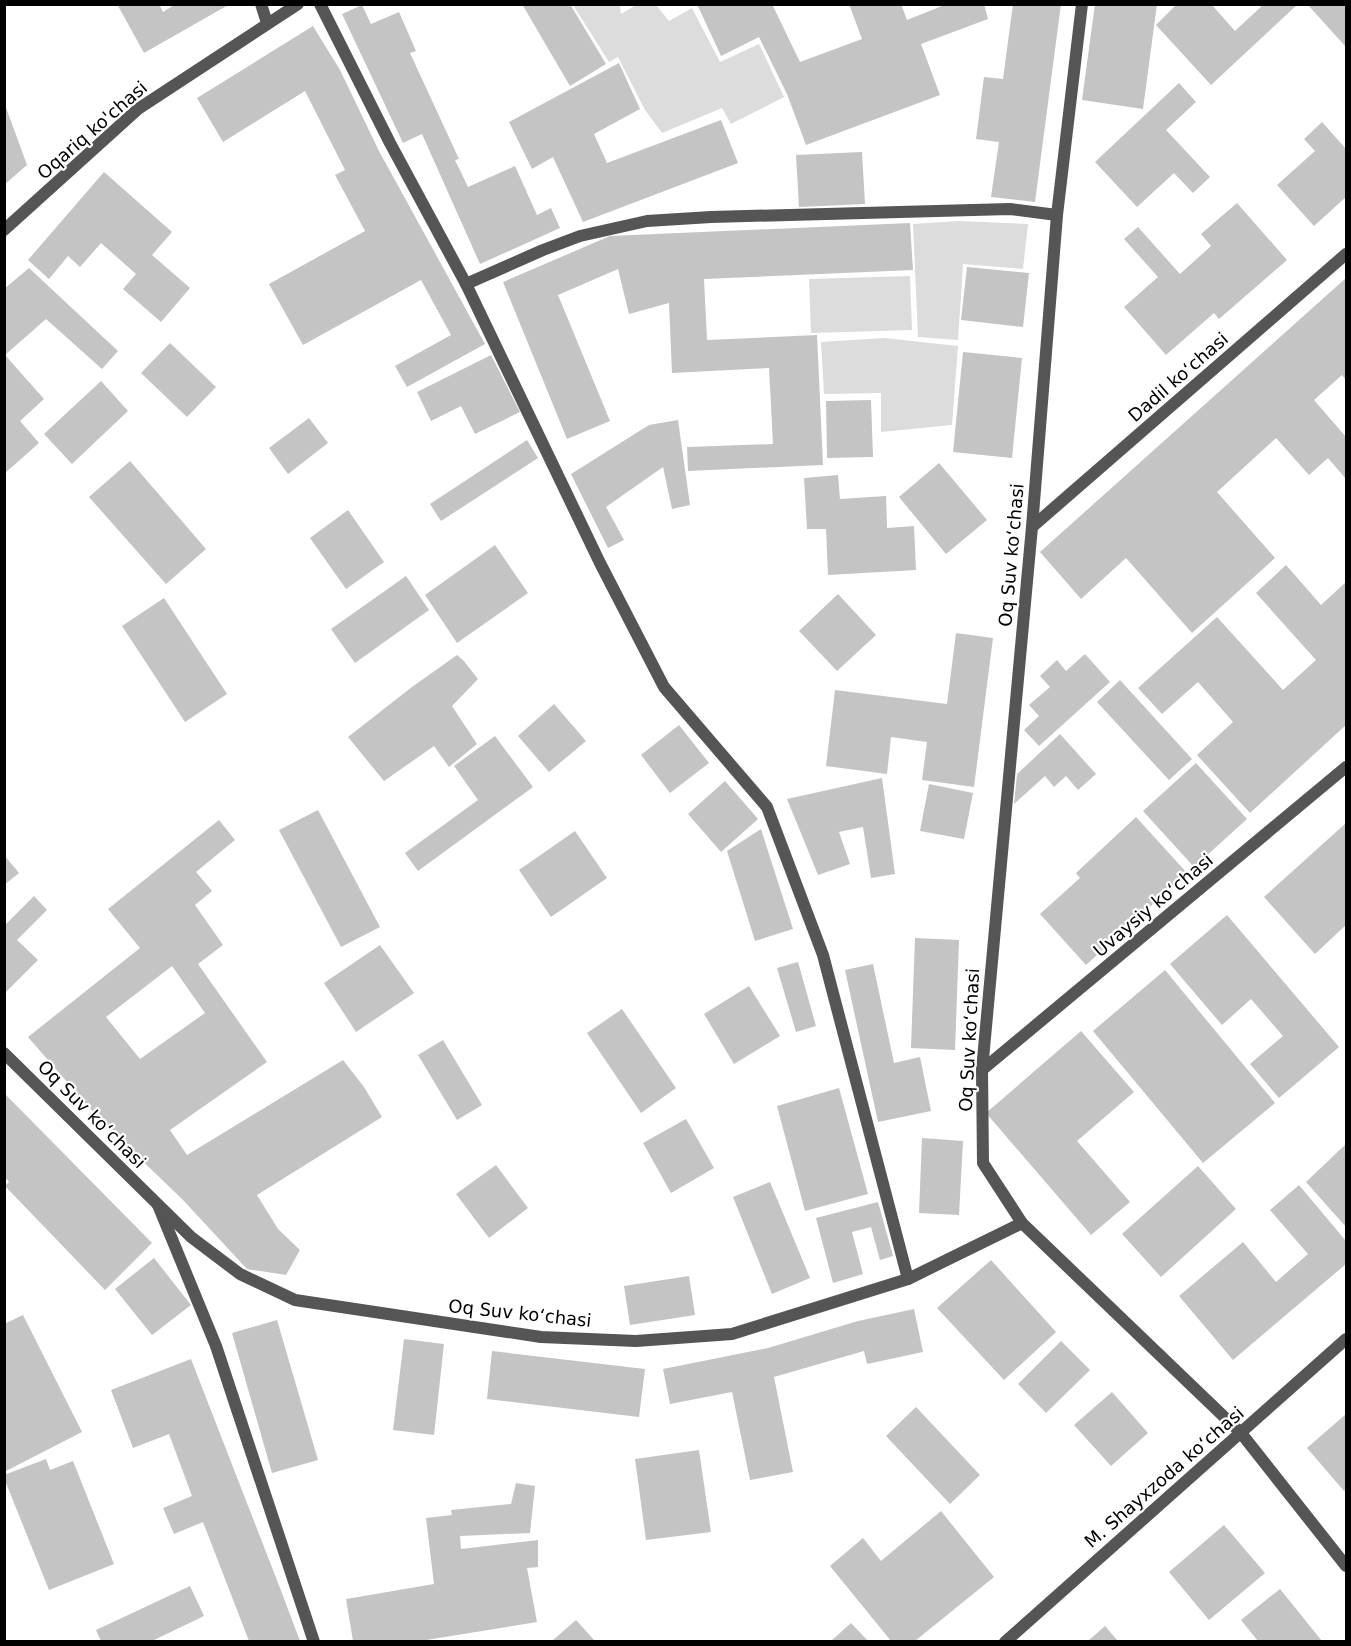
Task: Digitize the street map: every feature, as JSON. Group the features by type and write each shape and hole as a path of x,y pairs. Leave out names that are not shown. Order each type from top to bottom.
{"street":[{"path":"261,4 267,23"},
{"name":"Oqariq ko'chasi","path":"4,230 138,109 298,4"},
{"path":"320,4 390,143 466,284 595,552 664,687 767,807 823,955 908,1279"},
{"name":"Oq Suv koʻchasi","path":"4,1053 191,1237 240,1275 295,1300 541,1337 636,1341 732,1334 908,1279 1022,1223 983,1163 982,1070 1032,527 1057,214 1082,4"},
{"path":"466,284 579,236 647,221 1010,208 1057,214"},
{"name":"Dadil koʻchasi","path":"1032,527 1347,254"},
{"name":"Uvaysiy koʻchasi","path":"982,1070 1347,767"},
{"path":"158,1204 216,1346 314,1641"},
{"path":"1022,1223 1241,1433 1347,1566"},
{"name":"M. Shayxzoda koʻchasi","path":"1005,1641 1347,1339"}],"shaded area":[{"path":"573,5 620,5 621,14 636,5 656,5 669,21 692,8 720,62 759,44 784,97 731,124 722,108 662,133 645,110 618,57 609,62"},
{"path":"959,221 1028,224 1023,269 963,264 958,340 918,337 913,224"},
{"path":"910,276 912,330 811,333 809,279"},
{"path":"884,338 958,346 952,425 881,432 881,393 824,394 821,342"}],"building":[{"path":"117,4 159,4 163,12 176,4 230,4 144,53"},
{"path":"522,4 570,4 606,64 570,86"},
{"path":"697,4 772,4 800,62 862,39 849,4 901,4 907,20 947,4 984,4 988,19 921,44 940,95 806,145 787,94 759,37 721,56"},
{"path":"1013,4 1061,4 1035,202 991,197 999,142 976,139 984,77 1003,79"},
{"path":"1095,4 1157,4 1143,109 1082,100"},
{"path":"1177,4 1211,4 1235,31 1264,4 1298,4 1211,85 1156,25"},
{"path":"1307,4 1346,4 1346,47"},
{"path":"362,5 371,24 399,12 416,51 410,53 459,159 455,160 468,187 515,166 537,215 551,208 560,228 480,264 422,134 403,143 342,14"},
{"path":"313,26 340,70 379,151 485,344 407,387 395,366 451,335 421,280 303,345 269,284 365,231 335,175 345,170 305,91 223,142 197,98"},
{"path":"619,63 640,109 594,134 607,163 721,120 738,163 583,222 553,157 532,169 509,122"},
{"path":"1179,83 1196,102 1166,130 1210,177 1193,193 1174,173 1137,207 1095,162"},
{"path":"4,102 27,165 4,185"},
{"path":"1322,122 1346,149 1346,197 1314,226 1277,185 1315,151 1304,139"},
{"path":"862,152 865,204 799,207 796,155"},
{"path":"104,172 172,232 152,255 190,288 161,322 123,289 136,274 101,243 80,267 68,256 49,279 28,260"},
{"path":"1237,203 1287,260 1219,319 1214,313 1166,355 1124,307 1158,277 1124,239 1138,227 1180,274 1211,246 1201,234"},
{"path":"910,223 913,270 704,279 707,340 817,335 823,465 688,471 687,447 773,444 769,368 672,373 669,303 629,314 618,269 558,295 610,421 567,439 503,282 610,236"},
{"path":"967,267 1029,273 1023,327 961,320"},
{"path":"29,268 118,351 102,369 46,319 5,355 44,399 20,421 39,443 4,474 4,289"},
{"path":"1346,278 1346,380 1342,375 1314,400 1346,437 1346,479 1328,458 1309,475 1276,438 1217,492 1275,558 1192,633 1126,558 1081,599 1040,552"},
{"path":"170,343 216,387 187,417 141,373"},
{"path":"963,352 1022,358 1012,458 953,452"},
{"path":"491,355 520,412 475,434 461,406 431,421 417,392"},
{"path":"101,381 128,411 72,464 44,434"},
{"path":"871,400 873,457 827,458 826,401"},
{"path":"309,418 328,443 288,474 269,448"},
{"path":"678,420 690,505 672,509 663,467 606,507 624,540 608,548 571,474 649,425"},
{"path":"527,440 538,458 441,521 430,504"},
{"path":"130,461 206,549 166,584 89,497"},
{"path":"939,463 987,520 946,554 899,497"},
{"path":"838,475 840,499 886,496 887,528 914,526 916,570 828,575 826,529 807,529 804,478"},
{"path":"348,510 384,562 346,589 310,538"},
{"path":"495,545 528,593 457,643 425,595"},
{"path":"1286,565 1321,605 1346,582 1346,725 1250,813 1197,755 1233,722 1198,682 1162,714 1138,688 1217,617 1283,690 1316,660 1256,593"},
{"path":"406,576 429,610 355,663 331,629"},
{"path":"838,594 876,635 837,671 799,631"},
{"path":"164,598 227,694 185,722 122,626"},
{"path":"956,633 993,638 974,787 922,780 927,742 891,737 887,774 826,766 835,690 947,704"},
{"path":"1085,654 1110,682 1039,746 1024,730 1039,716 1029,705 1050,687 1040,676 1057,660 1066,671"},
{"path":"457,655 478,679 452,706 477,744 449,767 434,746 384,781 348,737"},
{"path":"1120,680 1192,759 1169,780 1097,702"},
{"path":"554,704 586,741 549,772 518,736"},
{"path":"679,725 709,763 670,793 641,755"},
{"path":"1060,734 1096,774 1078,790 1066,776 1054,787 1045,776 1014,804 1017,774"},
{"path":"495,736 533,787 418,871 405,853 478,800 454,766"},
{"path":"1196,763 1247,819 1194,867 1143,811"},
{"path":"882,778 895,874 871,878 863,827 839,832 850,864 818,875 787,799"},
{"path":"725,781 758,819 721,852 688,814"},
{"path":"929,784 973,793 964,839 920,831"},
{"path":"318,810 380,927 341,947 279,830"},
{"path":"1136,817 1187,873 1086,965 1040,914 1080,878 1076,873"},
{"path":"219,820 235,840 196,872 212,891 195,905 223,945 198,964 267,1062 170,1130 187,1155 343,1060 364,1087 382,1117 257,1195 278,1229 300,1250 286,1275 247,1269 183,1200 101,1121 28,1037 140,948 108,909","holes":["172,966 205,1013 140,1059 106,1017"]},
{"path":"1346,823 1346,925 1315,954 1264,897"},
{"path":"761,829 793,929 755,941 727,851"},
{"path":"575,831 607,878 551,917 519,870"},
{"path":"4,855 19,873 4,885"},
{"path":"34,896 47,910 17,940 38,960 4,994 4,926"},
{"path":"1227,915 1339,1047 1279,1098 1250,1064 1283,1036 1251,999 1222,1025 1170,964"},
{"path":"915,938 959,940 955,1050 911,1048"},
{"path":"380,945 414,993 356,1032 324,983"},
{"path":"798,962 816,1026 796,1032 777,968"},
{"path":"873,964 894,1063 920,1057 931,1111 878,1122 845,970"},
{"path":"1165,970 1275,1103 1203,1163 1093,1031"},
{"path":"749,986 780,1036 734,1064 704,1014"},
{"path":"622,1009 676,1088 641,1113 587,1033"},
{"path":"1081,1031 1134,1092 1077,1141 1130,1202 1091,1235 986,1113"},
{"path":"443,1040 482,1105 457,1120 418,1055"},
{"path":"839,1088 868,1194 805,1211 777,1106"},
{"path":"5,1094 152,1243 105,1290 5,1186 9,1182 5,1177"},
{"path":"686,1119 714,1168 671,1193 643,1143"},
{"path":"922,1138 963,1141 959,1215 919,1213"},
{"path":"1346,1144 1346,1227 1306,1182"},
{"path":"496,1165 528,1208 489,1238 456,1194"},
{"path":"1198,1166 1236,1209 1161,1277 1122,1234"},
{"path":"770,1182 810,1278 772,1294 733,1197"},
{"path":"1299,1185 1346,1241 1346,1264 1233,1360 1179,1296 1243,1242 1276,1282 1308,1254 1270,1210"},
{"path":"878,1202 893,1256 880,1260 871,1227 852,1232 863,1274 833,1283 816,1218"},
{"path":"154,1258 191,1305 152,1335 115,1289"},
{"path":"991,1260 1056,1332 1004,1380 937,1308"},
{"path":"689,1276 695,1315 630,1325 624,1286"},
{"path":"914,1309 923,1352 867,1364 864,1351 774,1377 793,1472 750,1480 732,1392 670,1404 663,1369 768,1348 858,1321"},
{"path":"23,1315 82,1432 4,1472 4,1324"},
{"path":"277,1320 318,1460 272,1473 232,1333"},
{"path":"404,1339 444,1344 434,1435 393,1430"},
{"path":"1061,1341 1090,1370 1046,1413 1018,1384"},
{"path":"492,1351 645,1369 639,1417 487,1399"},
{"path":"191,1359 300,1641 249,1641 203,1522 174,1534 163,1508 192,1496 169,1434 133,1448 111,1390"},
{"path":"1112,1392 1148,1433 1111,1466 1074,1425"},
{"path":"916,1407 980,1475 950,1504 886,1436"},
{"path":"1346,1414 1346,1489 1344,1491 1307,1448"},
{"path":"699,1450 711,1532 646,1540 635,1459"},
{"path":"46,1459 50,1470 73,1461 114,1564 49,1590 4,1478 4,1475"},
{"path":"516,1483 535,1486 530,1533 460,1536 461,1549 538,1540 538,1567 527,1568 537,1622 420,1641 353,1641 346,1599 434,1584 426,1518 452,1515 451,1510 511,1504"},
{"path":"941,1511 994,1577 915,1641 891,1641 830,1566 863,1538 881,1561"},
{"path":"1224,1525 1265,1573 1209,1620 1169,1572"},
{"path":"190,1586 204,1616 152,1641 101,1641 96,1630"},
{"path":"1280,1589 1322,1641 1258,1641 1241,1620"},
{"path":"576,1620 595,1641 552,1641"},
{"path":"851,1623 868,1641 831,1641"},
{"path":"1105,1626 1118,1641 1088,1641"}]}
